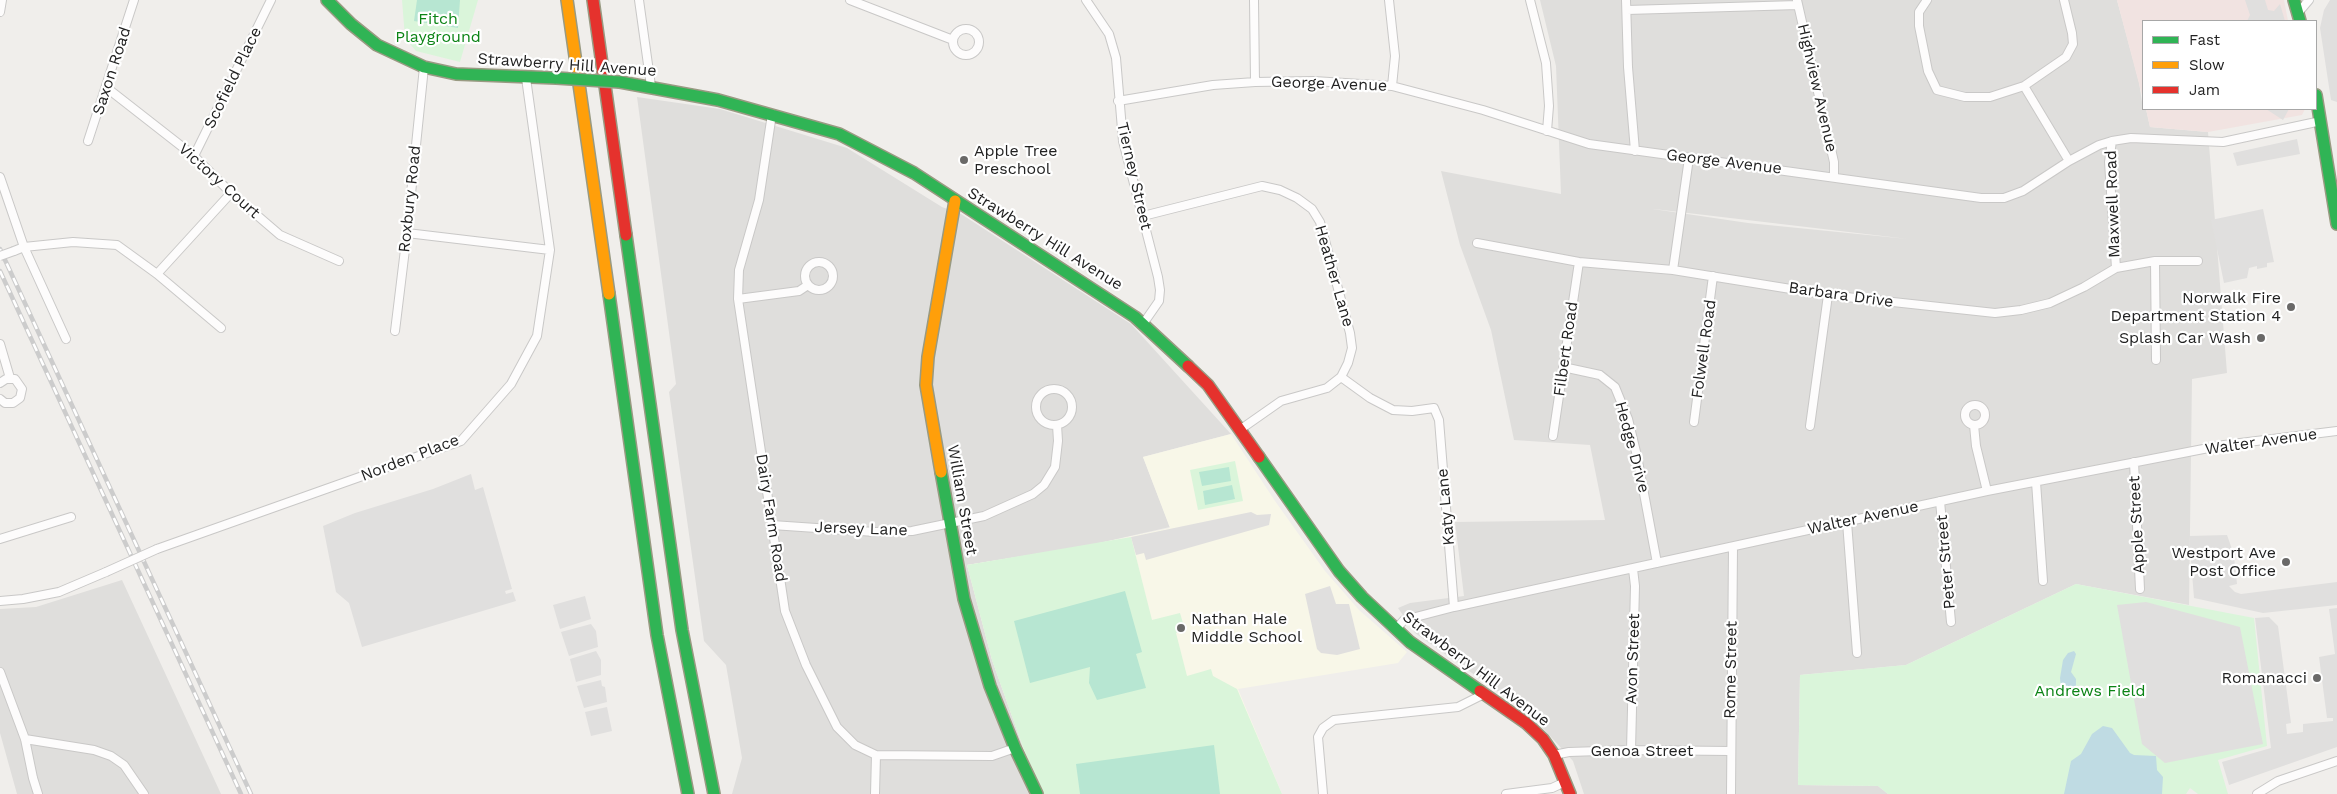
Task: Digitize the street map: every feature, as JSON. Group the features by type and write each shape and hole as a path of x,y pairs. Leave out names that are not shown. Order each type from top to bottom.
{"main road":[{"name":"Strawberry Hill Avenue","path":"327,0 351,24 377,45 400,58 424,67 456,74 556,78 651,86 772,114 839,134 914,173 1104,295 1143,324 1208,385 1241,429 1339,571 1362,597 1410,642 1526,723 1543,739 1554,755 1570,794"},
{"path":"567,0 657,635 688,794"},
{"path":"593,0 683,637 714,794"},
{"path":"2294,0 2299,17"},
{"path":"2317,100 2337,224"},
{"name":"William Street","path":"955,201 928,357 926,385 960,582 974,635 990,686 1015,748 1037,794"}],"street":[{"path":"0,12 2,0"},
{"name":"Saxon Road","path":"88,141 107,88 134,0"},
{"name":"Scofield Place","path":"194,156 240,68 272,0"},
{"path":"639,0 651,86"},
{"path":"850,0 953,40"},
{"name":"Tierney Street","path":"1086,0 1109,34 1116,58 1118,101 1123,141 1160,290 1159,302 1143,324"},
{"path":"1254,0 1255,82"},
{"path":"1389,0 1395,56 1392,86"},
{"path":"1530,0 1546,64 1549,106 1547,130"},
{"path":"1626,0 1628,67 1635,151"},
{"path":"1927,0 1919,12 1919,26 1928,71 1937,90 1965,97 1990,97 2024,86 2066,58 2073,44 2064,0"},
{"path":"2299,17 2310,0"},
{"path":"1627,10 1797,3"},
{"name":"Highview Avenue","path":"1797,3 1834,162 1834,176"},
{"name":"Roxbury Road","path":"395,331 424,67"},
{"name":"Norden Place","path":"0,601 59,592 157,550 461,441 511,384 537,336 550,250 526,78"},
{"name":"George Avenue","path":"1118,101 1213,85 1255,82 1314,80 1392,86 1428,94 1589,144 1834,176 1981,198 2004,198 2023,192 2069,161 2099,145 2112,141 2131,138 2223,142 2321,121"},
{"path":"2024,86 2069,161"},
{"name":"Victory Court","path":"107,88 194,156 231,194 280,234 339,261"},
{"name":"Dairy Farm Road","path":"772,114 759,200 740,270 738,299 785,611 806,665 837,727 855,745 876,755 992,756 1015,748"},
{"name":"Maxwell Road","path":"2112,141 2109,162 2116,268"},
{"path":"1673,270 1689,158"},
{"path":"0,177 24,248 66,339"},
{"name":"Heather Lane","path":"1143,216 1262,186 1280,190 1297,198 1312,209 1320,222 1350,333 1352,348 1341,378"},
{"path":"158,274 231,194"},
{"path":"407,233 550,250"},
{"path":"0,256 24,248 73,242 117,245 158,274 221,328"},
{"name":"Barbara Drive","path":"1478,243 1579,262 1673,270 1828,294 1995,313 2021,310 2050,303 2084,287 2116,268 2155,261 2198,260"},
{"path":"2155,261 2156,360"},
{"name":"Filbert Road","path":"1553,436 1579,262"},
{"name":"Folwell Road","path":"1694,422 1713,276"},
{"path":"738,299 799,291 808,285"},
{"path":"1810,426 1828,294"},
{"path":"0,344 10,378 21,385 20,398 9,404 0,399"},
{"name":"Hedge Drive","path":"1562,367 1600,375 1615,387 1628,419 1637,456 1657,563"},
{"path":"0,383 10,378"},
{"path":"1241,429 1281,400 1318,392 1341,378"},
{"name":"Katy Lane","path":"1341,378 1370,398 1393,410 1412,411 1434,408 1439,420 1454,607"},
{"path":"1054,390 1065,393 1072,409 1067,420 1057,425 1051,425 1041,420 1036,409 1037,403 1043,394 1054,390"},
{"name":"Jersey Lane","path":"772,526 875,532 912,531 984,516 1033,494 1044,485 1055,467 1058,441 1057,425"},
{"path":"1974,425 1976,446 1987,491"},
{"name":"Walter Avenue","path":"1396,628 1404,620 1454,607 1987,491 2224,445 2337,432"},
{"name":"Apple Street","path":"2134,462 2140,589"},
{"path":"2036,482 2043,581"},
{"name":"Peter Street","path":"1940,501 1951,622"},
{"path":"0,538 71,517"},
{"path":"1847,522 1857,653"},
{"name":"Rome Street","path":"1730,794 1732,547"},
{"name":"Avon Street","path":"1631,750 1635,586 1633,569"},
{"path":"0,672 25,739 32,778 38,794"},
{"path":"1323,794 1318,737 1322,728 1334,720 1458,707 1484,694"},
{"path":"25,739 94,750 111,756 124,765 144,794"},
{"name":"Genoa Street","path":"1554,755 1569,752 1631,750 1730,752"},
{"path":"875,794 876,755"},
{"path":"2257,794 2278,782 2337,760"},
{"path":"1506,794 1552,788 1565,782"}],"shaded area":[{"path":"1540,0 2117,0 2139,82 2142,110 2146,110 2150,127 2208,132 2227,373 2192,379 2189,605 2076,584 1906,665 1800,675 1798,785 1878,786 1888,794 1584,794 1573,761 1529,713 1415,633 1398,608 1410,603 1464,596 1455,522 1605,520 1590,445 1514,440 1491,330 1460,245 1441,171 1561,194 1556,66","holes":["1653,209 1908,239 1748,223"]},
{"path":"2117,0 2284,0 2288,20 2142,20 2142,95"},
{"path":"2245,0 2265,0 2268,10 2274,11 2280,4 2285,20 2248,20 2250,15"},
{"path":"2330,0 2337,0 2337,102 2331,100 2320,28 2324,10"},
{"path":"637,97 720,109 847,148 942,207 961,214 1131,324 1231,434 1143,457 1170,527 1086,546 967,565 1024,750 1043,794 732,794 742,758 726,665 704,641 669,392 676,384"},
{"path":"2146,110 2304,110 2302,115 2208,132 2150,127"},
{"path":"2268,110 2288,110 2283,120"},
{"path":"2297,139 2300,154 2237,166 2233,153"},
{"path":"2263,209 2274,262 2267,263 2267,267 2257,269 2257,266 2249,268 2247,278 2224,283 2211,220"},
{"name":"Nathan Hale Middle School","path":"1231,434 1275,501 1325,571 1359,610 1407,652 1398,663 1238,689 1282,794 1043,794 1024,750 992,660 967,565 1086,546 1170,528 1143,457"},
{"path":"471,474 475,490 483,487 512,589 505,591 506,594 513,592 516,601 362,647 349,603 336,592 323,526 355,513 433,489"},
{"path":"1251,512 1257,515 1271,514 1269,525 1146,560 1144,553 1136,555 1131,537"},
{"path":"2227,535 2233,552 2226,555 2228,558 2234,557 2237,584 2229,586 2235,592 2241,594 2337,582 2337,605 2263,613 2194,598 2189,536"},
{"path":"122,580 221,794 17,794 0,733 0,609 36,607"},
{"path":"1330,586 1336,604 1349,604 1360,649 1337,655 1321,653 1317,649 1305,594"},
{"path":"585,596 591,619 560,629 553,605"},
{"path":"2146,602 2240,627 2263,744 2165,763 2142,744 2117,605"},
{"path":"2337,608 2337,747 2229,785 2222,762 2271,748 2255,618 2269,617 2278,626 2291,723 2286,724 2287,734 2303,732 2303,724 2333,721 2333,718 2327,718 2319,657 2335,654 2329,609"},
{"path":"591,624 596,631 598,647 569,656 561,632"},
{"path":"596,651 601,660 601,675 576,682 570,659"},
{"path":"601,680 602,686 605,687 607,702 584,708 577,686"},
{"path":"607,707 612,731 591,736 585,712"}],"green space":[{"name":"Fitch Playground","path":"402,0 478,0 460,62 416,51 405,38"},
{"path":"417,0 460,0 458,28 414,21"},
{"path":"1235,461 1243,501 1198,510 1190,470"},
{"path":"1229,467 1231,481 1202,486 1199,472"},
{"path":"1232,485 1235,499 1205,505 1203,491"},
{"path":"1131,537 1152,620 1180,613 1185,630 1176,633 1187,676 1211,669 1213,676 1237,689 1282,794 1043,794 1024,750 992,660 967,565"},
{"name":"Andrews Field","path":"2076,584 2254,618 2267,746 2218,760 2228,794 2198,794 2190,788 2186,794 1888,794 1878,786 1798,785 1800,675 1906,665"},
{"path":"1125,591 1142,652 1136,654 1146,688 1097,700 1089,683 1090,667 1030,683 1014,621"},
{"path":"1214,745 1220,794 1080,794 1076,764"}],"water":[{"path":"2074,651 2076,654 2071,672 2076,679 2076,688 2068,695 2061,688 2060,678 2063,660 2068,653"},
{"path":"2103,726 2112,728 2130,753 2134,755 2156,756 2157,770 2163,777 2162,794 2064,794 2071,761 2081,754 2092,734"}],"railway":[{"path":"0,249 251,794"},
{"path":"0,271 241,794"}],"traffic: fast":[{"path":"327,0 351,24 377,45 424,67 456,74 556,78"},
{"path":"2294,0 2300,20"},
{"path":"556,78 620,82"},
{"path":"620,82 718,100 839,134 914,173 1135,317 1188,366"},
{"path":"2317,101 2337,224"},
{"path":"626,235 682,630 714,794"},
{"path":"609,294 657,635 688,794"},
{"path":"1259,457 1339,571 1362,597 1410,642 1480,691"},
{"path":"941,472 964,599 990,686 1015,748 1037,794"}],"traffic: slow":[{"path":"567,0 609,294"},
{"path":"941,472 926,385 928,357 955,201"}],"traffic: jam":[{"path":"593,0 626,235"},
{"path":"1188,366 1208,385 1259,457"},
{"path":"1480,691 1526,723 1543,739 1554,755 1570,794"}],"place":[{"name":"Apple Tree Preschool","path":"964,160"},
{"name":"Norwalk Fire Department Station 4","path":"2291,307"},
{"name":"Splash Car Wash","path":"2261,338"},
{"name":"Westport Ave Post Office","path":"2286,562"},
{"name":"Nathan Hale Middle School","path":"1181,628"},
{"name":"Romanacci","path":"2317,678"}]}
